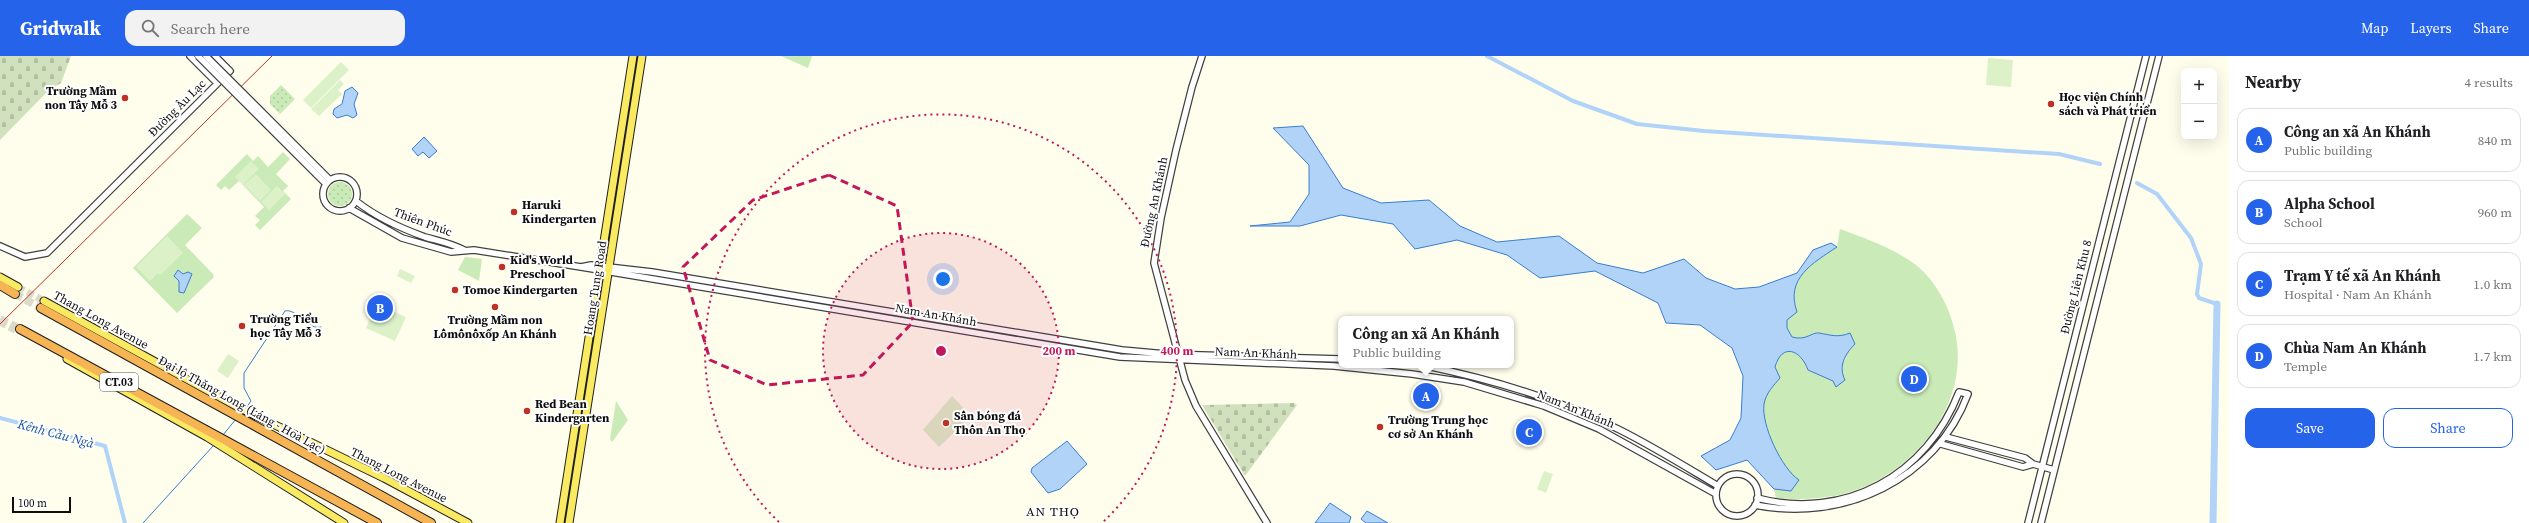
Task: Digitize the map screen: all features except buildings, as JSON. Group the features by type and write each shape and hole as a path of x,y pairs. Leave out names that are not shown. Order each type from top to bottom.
{"highway":[{"path":"0,285 17,290"},
{"name":"Đại lộ Thăng Long (Láng - Hoà Lạc)","path":"43,305 236,416 431,523"},
{"name":"CT.03","path":"19,331 218,435 226,444 377,523"}],"main road":[{"name":"Hoang Tung Road","path":"569,523 633,56"},
{"name":"Hoang Tung Road","path":"560,523 642,56"},
{"path":"0,277 17,290"},
{"name":"Thang Long Avenue","path":"43,305 237,407 384,478 468,523"},
{"path":"19,331 207,437 226,444 344,523"}],"street":[{"path":"190,56 217,83"},
{"path":"198,56 328,182"},
{"path":"206,56 318,172"},
{"name":"Đường Âu Lạc","path":"0,246 25,257 48,253 230,71 215,56"},
{"name":"Đường An Khánh","path":"1202,56 1189,98 1154,256 1156,273 1185,380 1196,406 1267,523"},
{"name":"Đường Liên Khu 8","path":"2028,523 2146,56"},
{"name":"Đường Liên Khu 8","path":"2041,523 2159,56"},
{"path":"340,177 350,180 356,188 356,201 349,208 336,210 328,206 323,193 328,182 340,177"},
{"name":"Thiên Phúc","path":"356,201 376,215 404,229 451,243 464,250"},
{"name":"Thiên Phúc","path":"349,208 402,238 451,252 464,250 581,267 605,269"},
{"name":"Nam An Khánh","path":"605,269 652,272 1122,350 1179,354 1338,359"},
{"name":"Nam An Khánh","path":"605,269 668,282 1120,357 1180,361 1338,366"},
{"path":"668,282 670,275"},
{"path":"992,336 995,329"},
{"name":"Nam An Khánh","path":"1354,368 1412,374 1464,382 1542,406 1626,442 1716,494"},
{"name":"Nam An Khánh","path":"1436,368 1464,374 1545,398 1620,430 1718,486"},
{"path":"1755,505 1774,510 1802,512 1828,510 1854,503 1904,480 1941,444 1968,394 1959,392 1952,412 1940,432 1906,469 1869,489 1845,498 1818,504 1772,502 1757,498"},
{"path":"1542,406 1545,398"},
{"path":"1946,437 2025,458 2033,464 2054,470"},
{"path":"1941,444 2023,467 2033,464"},
{"path":"1740,474 1751,480 1755,486 1757,498 1755,505 1745,514 1730,514 1720,506 1716,494 1718,486 1727,477 1740,474"}],"highlighted area":[{"path":"829,175 897,206 913,322 863,375 767,385 710,360 683,267 753,200"}],"green space":[{"path":"0,56 71,56 61,83 48,91 0,140"},
{"path":"781,56 812,56 808,68"},
{"path":"1988,58 2013,60 2011,87 1986,85"},
{"path":"341,62 349,70 311,108 303,100"},
{"path":"340,80 344,84 338,90 342,94 319,116 311,109"},
{"path":"281,85 295,99 280,114 270,104 270,96"},
{"path":"283,152 290,159 276,174 288,186 283,191 291,199 260,230 255,225 260,220 255,216 264,207 239,181 229,190 225,186 221,190 216,185 247,154 253,161 258,156 268,167"},
{"path":"251,161 259,169 243,185 235,177"},
{"path":"256,174 271,190 260,201 244,185"},
{"path":"340,182 349,185 352,194 349,203 340,206 331,203 328,194 331,185"},
{"path":"277,186 285,194 269,210 261,202"},
{"path":"187,214 202,228 185,245 213,274 214,277 177,313 133,268"},
{"path":"1840,229 1880,244 1907,259 1923,271 1936,287 1946,304 1955,332 1958,360 1954,386 1944,412 1930,435 1911,456 1889,473 1865,486 1839,495 1807,499 1776,498 1774,489 1791,490 1793,476 1782,462 1772,442 1764,412 1766,397 1780,378 1775,367 1778,359 1782,354 1792,352 1801,358 1808,370 1833,381 1836,386 1843,376 1842,366 1844,358 1855,344 1844,336 1819,333 1801,338 1792,337 1787,328 1787,320 1797,312 1794,300 1798,281 1819,259 1837,247"},
{"path":"167,236 183,253 160,275 158,273 150,281 136,267"},
{"path":"465,257 482,259 479,281 458,270"},
{"path":"400,269 415,276 411,283 397,276"},
{"path":"377,304 406,317 395,341 366,328"},
{"path":"228,354 239,361 228,378 217,371"},
{"name":"Sân bóng đá Thôn An Thọ","path":"952,396 971,416 939,447 923,430"},
{"path":"616,401 628,420 612,442 610,439"},
{"path":"1294,403 1297,405 1245,476 1202,405"},
{"path":"1544,471 1553,474 1546,493 1537,489"}],"water":[{"path":"352,87 358,93 354,104 357,115 353,118 347,115 337,118 333,114 334,109 342,104 345,91"},
{"path":"1303,126 1343,188 1381,203 1429,200 1460,226 1497,242 1559,236 1597,263 1643,273 1684,259 1706,278 1735,289 1759,287 1797,273 1813,250 1831,243 1837,247 1819,259 1798,281 1794,300 1797,312 1787,320 1787,328 1792,337 1797,338 1816,333 1838,336 1850,333 1855,344 1848,352 1842,365 1845,380 1836,387 1833,381 1808,370 1805,363 1796,354 1787,352 1782,354 1778,359 1775,367 1780,378 1768,393 1764,404 1766,423 1774,446 1786,466 1799,480 1791,491 1774,489 1747,460 1716,470 1701,456 1730,440 1741,418 1743,376 1732,348 1700,325 1666,323 1658,303 1595,271 1540,278 1507,255 1457,240 1415,249 1393,224 1341,215 1300,226 1250,226 1290,222 1309,194 1309,165 1273,128"},
{"path":"424,137 437,151 429,158 423,152 418,156 412,149"},
{"path":"178,270 183,274 188,272 192,274 184,293 179,292 179,281 174,276"},
{"path":"1067,441 1087,464 1060,489 1048,493 1031,472 1032,468"},
{"path":"1330,503 1351,517 1349,523 1315,523"},
{"path":"1367,511 1388,523 1366,523 1361,519"}],"waterway":[{"path":"1487,56 1573,101 1637,124 1704,131 2059,154 2100,164"},
{"path":"2137,183 2157,194 2191,238 2201,264 2197,294 2199,298 2217,304"},
{"path":"2213,523 2217,304"},
{"path":"246,408 251,401 244,388 244,373 285,311 294,313 312,326 321,327"},
{"name":"Kênh Cầu Ngà","path":"0,418 105,446 125,523"},
{"path":"223,435 236,419"},
{"path":"143,523 214,445"}],"tunnel":[{"path":"18,287 44,301"},
{"path":"15,294 41,308"},
{"path":"0,319 20,329"},
{"path":"0,322 19,332"}],"railway":[{"path":"0,324 272,56"}],"place":[{"name":"Trường Mầm non Tây Mỗ 3","path":"125,98"},
{"name":"Học viện Chính sách và Phát triển","path":"2051,104"},
{"name":"Haruki Kindergarten","path":"514,212"},
{"name":"Kid's World Preschool","path":"502,267"},
{"name":"Tomoe Kindergarten","path":"455,290"},
{"name":"Trường Mầm non Lômônôxốp An Khánh","path":"495,307"},
{"name":"Alpha School","path":"380,308"},
{"name":"Trường Tiểu học Tây Mỗ 3","path":"242,326"},
{"name":"Chùa Nam An Khánh","path":"1914,379"},
{"name":"Công an xã An Khánh","path":"1426,396"},
{"name":"Red Bean Kindergarten","path":"527,411"},
{"name":"Sân bóng đá Thôn An Thọ","path":"946,423"},
{"name":"Trường Trung học cơ sở An Khánh","path":"1380,427"},
{"name":"Trạm Y tế xã An Khánh","path":"1529,432"}],"district":[{"name":"AN THỌ","path":"1053,511"}]}
